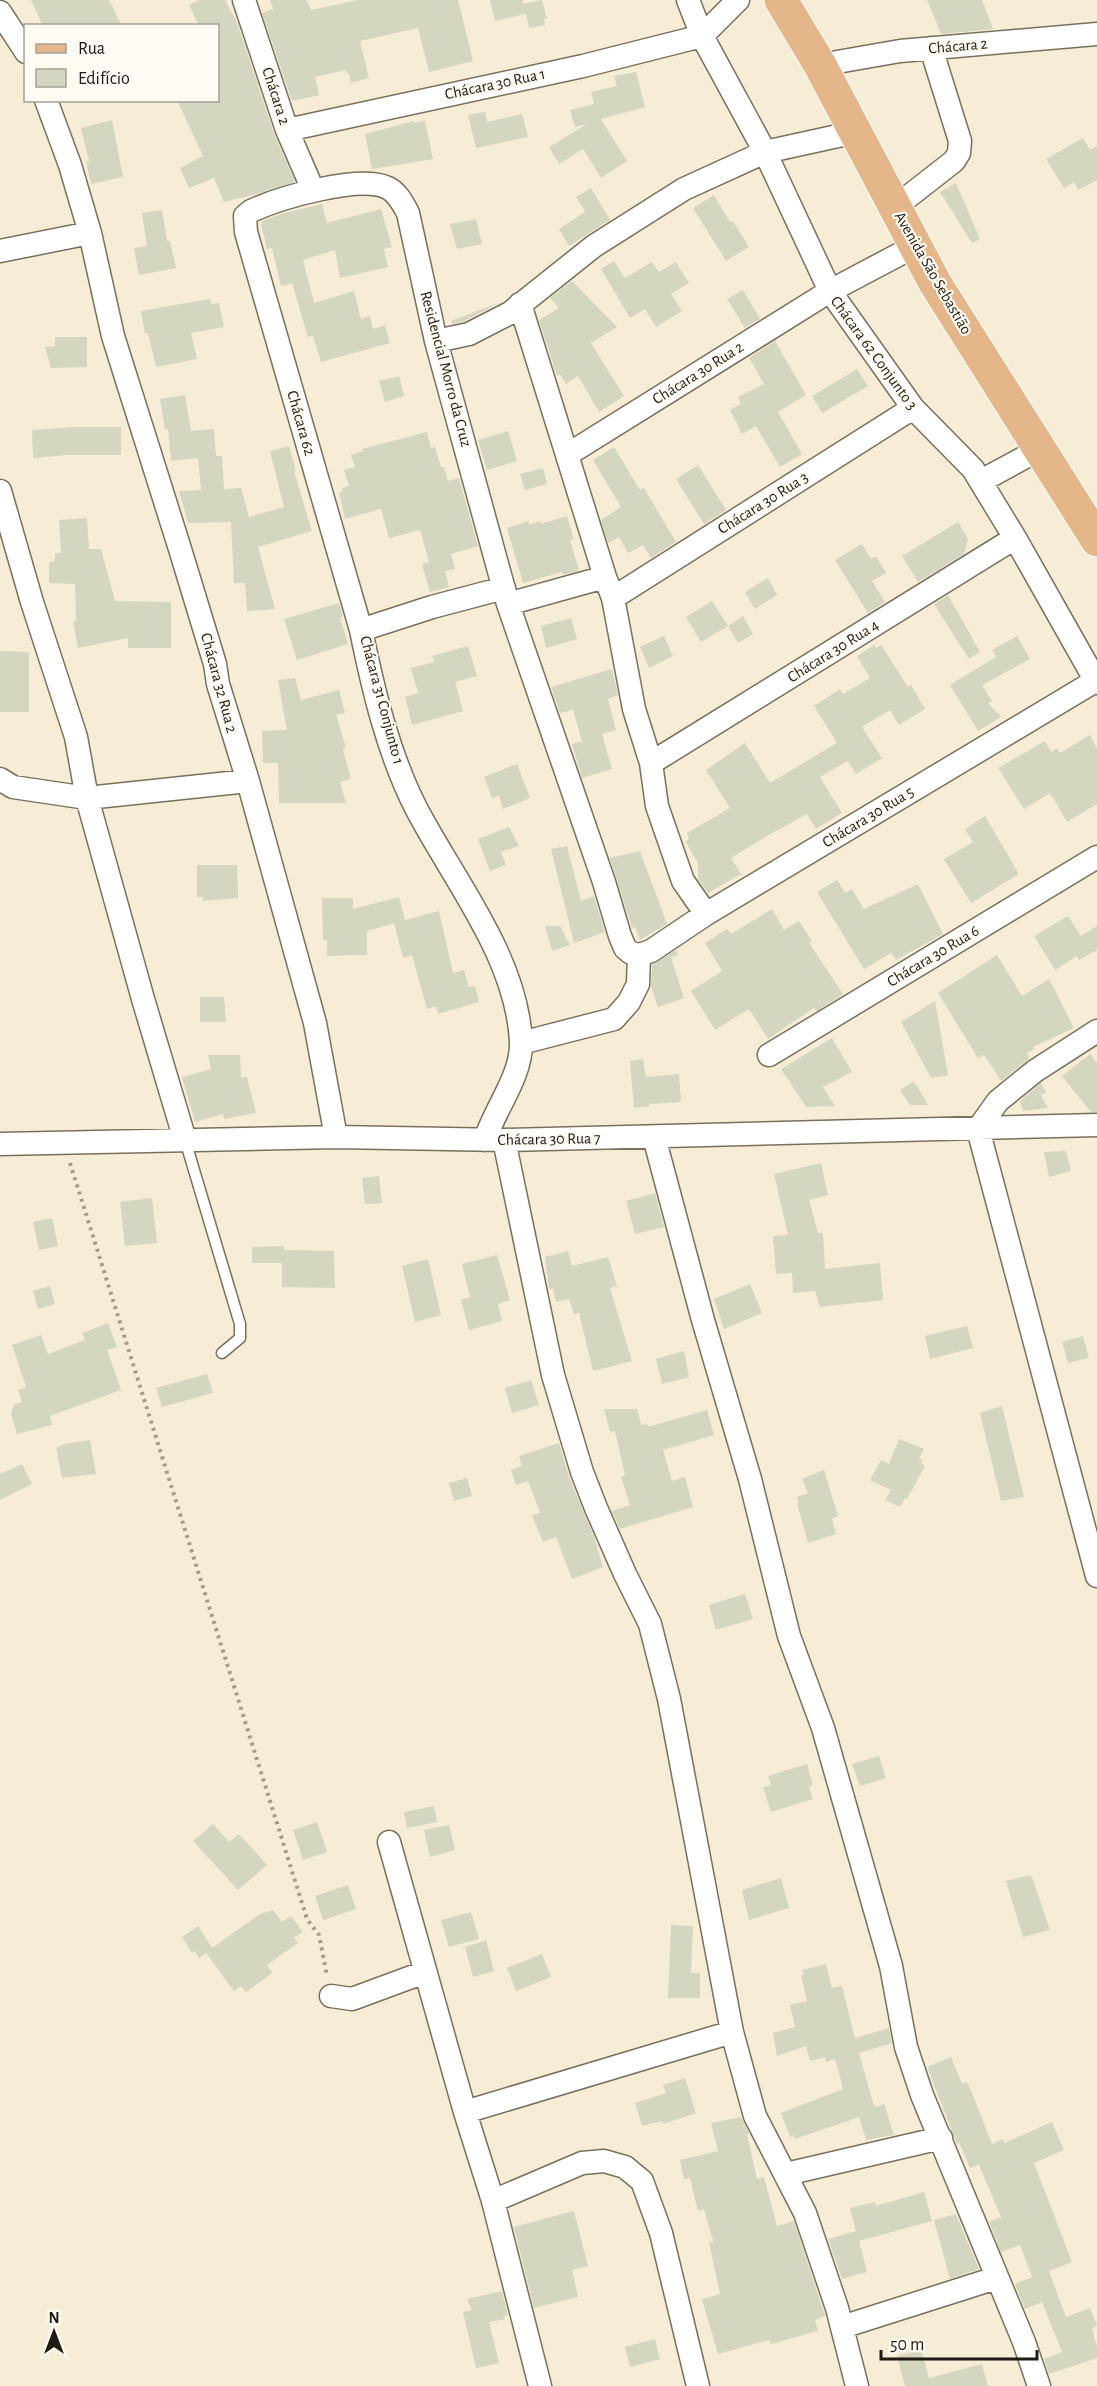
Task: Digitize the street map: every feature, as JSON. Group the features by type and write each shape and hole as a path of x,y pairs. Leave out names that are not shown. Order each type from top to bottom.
{"main road":[{"name":"Avenida São Sebastião","path":"781,0 820,65 935,283 1097,540"}],"street":[{"name":"Chácara 2","path":"244,0 287,130 313,190"},
{"name":"Chácara 62 Conjunto 3","path":"688,0 702,36 765,152 830,291 913,408 953,447 981,481 1097,681"},
{"path":"702,36 738,0"},
{"path":"0,12 24,49"},
{"name":"Chácara 2","path":"820,65 900,51 1097,34"},
{"name":"Chácara 30 Rua 1","path":"287,130 583,66 702,36"},
{"path":"895,207 954,161 959,153 960,141 931,48"},
{"name":"Chácara 32 Rua 2","path":"47,102 70,165 90,233 113,336 215,664 218,684 248,781 315,1023 336,1137"},
{"path":"436,341 469,334 491,324 594,246 674,196 765,152 856,132"},
{"name":"Residencial Morro da Cruz","path":"245,216 256,209 313,190 344,186 379,184 391,189 399,197 408,213 436,341 506,596"},
{"name":"Chácara 62","path":"245,216 246,232 361,630"},
{"path":"0,251 90,233"},
{"name":"Chácara 30 Rua 2","path":"567,455 830,291 915,246"},
{"path":"520,304 609,587 634,709 651,763 657,806 683,881 705,914"},
{"name":"Chácara 30 Rua 3","path":"609,587 913,408"},
{"path":"981,481 1040,448"},
{"path":"0,491 32,602 76,737 87,798 142,999 185,1140"},
{"name":"Chácara 30 Rua 4","path":"651,763 1016,538"},
{"path":"609,587 506,596 604,882 624,948 639,955 638,984 629,1002 614,1019 521,1043 519,1062 491,1120 494,1140 553,1375 582,1472 621,1565 650,1624 669,1699 732,2032 755,2116 805,2213 842,2327 857,2386"},
{"name":"Chácara 31 Conjunto 1","path":"506,596 432,607 361,630 390,742 402,775 415,806 487,933 512,992 521,1043"},
{"name":"Chácara 30 Rua 5","path":"639,955 651,951 705,914 1097,681"},
{"path":"0,779 13,787 87,798 248,781"},
{"name":"Chácara 30 Rua 6","path":"769,1055 1097,857"},
{"path":"1097,1031 1035,1071 998,1101 978,1129 1097,1576"},
{"name":"Chácara 30 Rua 7","path":"0,1144 336,1137 494,1140 1097,1125"},
{"path":"654,1137 703,1320 750,1479 789,1636 823,1728 891,1966 906,2047 922,2095 1024,2342 1039,2386"},
{"path":"389,1842 465,2112 493,2201 540,2386"},
{"path":"331,1996 352,1999 425,1972"},
{"path":"465,2112 732,2032"},
{"path":"786,2174 941,2138"},
{"path":"493,2201 582,2163 604,2162 625,2167 642,2181 661,2233 698,2386"},
{"path":"842,2327 996,2278"}],"lane":[{"path":"185,1140 240,1324 240,1338 222,1353"}],"path":[{"path":"63,1142 307,1919 319,1935 331,1996"}],"building":[{"path":"31,0 109,0 121,24 42,24"},
{"path":"199,0 225,0 237,22 274,134 295,182 224,202 214,178 189,188 180,168 203,156 178,102 219,102 219,24 198,24 189,5"},
{"path":"270,0 307,0 311,10 358,0 458,0 473,61 429,72 418,28 360,41 369,78 351,83 346,70 315,77 319,95 292,101 262,13 273,9"},
{"path":"490,0 523,0 523,4 542,0 547,18 544,19 545,25 529,28 526,14 495,21"},
{"path":"927,0 982,0 993,29 941,34"},
{"path":"636,72 645,107 601,119 627,161 601,178 583,149 559,164 549,147 587,124 575,127 570,110 594,104 591,92 617,86 614,76"},
{"path":"485,112 487,122 522,114 528,137 476,148 468,115"},
{"path":"112,120 123,177 91,184 86,161 89,161 81,128"},
{"path":"414,121 414,123 425,121 433,159 372,169 365,134"},
{"path":"1083,138 1090,150 1097,146 1097,180 1078,190 1074,182 1064,188 1046,159"},
{"path":"956,183 980,239 972,243 940,192"},
{"path":"591,188 610,220 569,246 559,229 585,212 576,197"},
{"path":"714,195 730,222 733,221 749,247 726,261 693,208"},
{"path":"322,204 327,223 381,209 392,247 384,249 388,267 340,278 335,250 303,260 314,303 354,291 361,319 370,316 373,329 385,325 390,343 321,362 313,336 308,337 292,283 281,286 272,248 267,249 261,224 262,221 284,213"},
{"path":"162,210 167,241 170,241 176,268 139,275 134,248 147,246 142,213"},
{"path":"476,219 482,244 457,249 450,224"},
{"path":"614,261 625,278 652,262 659,272 676,262 689,283 671,294 682,311 656,327 645,309 630,318 601,269"},
{"path":"572,281 617,327 591,343 624,396 599,412 578,376 566,384 560,374 557,376 539,320 559,308 550,298"},
{"path":"743,290 760,319 745,328 727,299"},
{"path":"210,299 211,304 219,303 224,327 191,333 197,359 156,367 148,333 145,334 141,311"},
{"path":"501,302 464,321 452,324 451,321"},
{"path":"55,337 87,337 87,367 51,368 45,347 55,346"},
{"path":"775,341 806,395 778,412 802,454 780,467 756,426 742,434 730,410 741,404 738,397 764,384 749,358"},
{"path":"857,369 868,386 822,413 812,396"},
{"path":"399,376 404,396 385,402 379,381"},
{"path":"185,395 191,431 214,429 216,456 222,456 224,489 241,488 249,517 284,507 270,451 289,446 312,531 258,547 275,609 247,611 245,583 234,583 231,522 188,523 179,491 201,490 198,458 171,461 168,429 165,430 160,399"},
{"path":"121,427 121,455 67,455 33,458 32,430"},
{"path":"508,431 517,461 487,470 478,440"},
{"path":"427,432 431,448 435,447 448,481 459,478 478,546 451,554 455,569 445,571 449,587 430,592 422,564 429,562 420,530 389,538 381,509 345,519 339,492 343,491 342,488 349,486 344,470 355,467 351,455 363,451 362,449"},
{"path":"614,447 640,490 644,488 676,542 651,558 643,545 628,553 619,537 608,543 601,520 621,507 593,460"},
{"path":"698,465 726,510 704,524 676,479"},
{"path":"543,468 547,484 525,490 520,474"},
{"path":"567,516 574,539 570,540 579,570 563,575 562,572 523,583 507,528 529,521 529,525 540,521 541,524"},
{"path":"87,518 89,549 101,549 115,601 171,602 171,648 128,648 128,638 78,648 73,621 76,621 75,584 49,583 49,562 55,561 55,553 61,553 59,520"},
{"path":"958,522 968,539 964,554 918,582 902,556"},
{"path":"862,544 871,559 876,556 886,573 872,581 885,602 868,613 835,560"},
{"path":"768,578 777,595 755,609 745,592"},
{"path":"948,595 980,652 969,659 934,604"},
{"path":"712,601 728,626 701,642 686,617"},
{"path":"339,603 343,616 340,618 348,644 297,660 284,619"},
{"path":"743,616 753,634 738,643 728,626"},
{"path":"571,618 577,639 546,648 541,626"},
{"path":"664,636 673,656 649,668 640,647"},
{"path":"1017,636 1030,659 982,685 992,701 988,703 1001,717 978,731 950,685 996,657 992,650"},
{"path":"874,645 876,648 881,645 908,687 911,685 925,709 899,725 890,710 862,727 882,758 856,774 848,761 820,777 842,813 816,829 807,814 767,836 731,858 741,874 708,893 698,879 698,863 685,841 689,840 687,833 730,808 706,770 745,743 770,783 837,743 814,706 840,689 843,694 870,678 857,656"},
{"path":"468,646 477,676 455,682 463,711 412,725 405,697 418,693 411,668 434,662 432,656"},
{"path":"0,651 29,652 29,712 0,712"},
{"path":"612,669 618,695 608,699 616,730 602,734 612,769 582,778 572,744 582,741 573,710 560,713 551,687"},
{"path":"295,678 301,700 339,690 345,713 336,715 346,748 343,749 351,779 340,782 346,803 279,803 278,763 263,763 262,731 287,730 278,680"},
{"path":"1090,735 1097,748 1097,804 1067,822 1050,793 1024,809 998,768 1045,741 1051,752 1057,748 1060,753"},
{"path":"517,764 530,798 503,809 499,796 492,798 484,777"},
{"path":"985,816 1019,874 971,903 944,859 973,842 965,829"},
{"path":"509,827 519,846 501,852 506,865 490,871 478,839"},
{"path":"567,846 581,901 594,896 605,932 574,943 551,849"},
{"path":"640,851 667,924 640,940 635,927 632,928 610,858"},
{"path":"197,865 237,865 238,898 203,901 203,897 197,897"},
{"path":"837,880 845,893 852,889 864,909 918,884 943,934 896,960 891,953 864,969 817,892"},
{"path":"399,897 405,920 367,931 367,955 327,956 327,940 323,941 322,898 353,898 353,909"},
{"path":"772,909 784,930 799,921 812,941 809,943 843,994 817,1011 814,1008 768,1039 749,1009 715,1030 691,991 722,971 705,943 727,929 731,934"},
{"path":"439,911 453,973 464,970 469,987 475,986 479,1002 438,1014 436,1006 427,1009 412,955 403,958 394,923"},
{"path":"1068,916 1081,936 1097,926 1097,950 1079,960 1077,956 1055,970 1034,936"},
{"path":"545,926 560,926 570,945 552,951"},
{"path":"676,950 678,955 671,957 684,998 658,1007 651,987 652,965"},
{"path":"997,955 1022,996 1049,979 1074,1028 1033,1047 1034,1049 1027,1053 1029,1059 1001,1081 984,1055 978,1058 938,993"},
{"path":"200,997 224,997 226,1022 200,1022"},
{"path":"935,1001 948,1075 931,1078 901,1022"},
{"path":"832,1038 852,1072 823,1087 835,1106 806,1107 781,1069"},
{"path":"1090,1054 1097,1063 1097,1112 1091,1112 1062,1076"},
{"path":"208,1055 240,1055 241,1078 247,1077 256,1113 224,1119 223,1114 195,1122 182,1077 211,1069"},
{"path":"643,1059 646,1077 679,1074 681,1102 649,1104 650,1106 634,1108 630,1061"},
{"path":"914,1081 928,1105 910,1105 900,1090"},
{"path":"1041,1083 1046,1092 1041,1095 1048,1108 1023,1111 1020,1101"},
{"path":"1066,1151 1071,1171 1049,1177 1044,1152"},
{"path":"821,1163 828,1195 809,1200 818,1233 823,1233 825,1269 880,1263 883,1300 820,1307 815,1291 793,1293 792,1273 776,1274 773,1236 788,1235 774,1174"},
{"path":"379,1176 382,1203 365,1204 362,1178"},
{"path":"655,1193 664,1227 635,1234 626,1201"},
{"path":"152,1198 157,1243 125,1246 120,1202"},
{"path":"52,1218 58,1246 39,1250 33,1222"},
{"path":"284,1246 284,1250 334,1251 335,1288 282,1287 282,1263 252,1263 252,1247"},
{"path":"568,1251 572,1266 608,1257 617,1286 610,1288 632,1361 593,1371 579,1313 574,1314 569,1299 556,1302 553,1289 549,1289 545,1257"},
{"path":"497,1255 510,1300 498,1304 502,1321 469,1330 461,1300 470,1297 462,1264"},
{"path":"428,1259 441,1315 415,1322 402,1266"},
{"path":"750,1284 762,1313 724,1329 714,1299"},
{"path":"50,1286 55,1304 38,1309 33,1291"},
{"path":"108,1323 117,1347 107,1350 121,1390 50,1416 52,1425 17,1434 11,1414 14,1405 22,1402 18,1390 26,1387 12,1345 41,1335 48,1354 85,1340 82,1333"},
{"path":"967,1326 973,1348 930,1359 925,1336"},
{"path":"1083,1336 1089,1358 1068,1363 1062,1342"},
{"path":"684,1351 689,1377 662,1384 656,1359"},
{"path":"207,1374 213,1393 162,1407 156,1388"},
{"path":"531,1380 539,1405 512,1413 505,1388"},
{"path":"1002,1406 1024,1497 1001,1501 980,1413"},
{"path":"604,1409 637,1409 641,1425 647,1424 648,1427 707,1410 714,1435 663,1450 672,1481 685,1477 693,1507 620,1529 612,1511 630,1505 621,1477 625,1475 615,1431 610,1432"},
{"path":"899,1439 924,1449 919,1458 923,1460 921,1463 925,1466 907,1499 905,1498 900,1507 885,1500 891,1490 870,1480 881,1460 889,1464"},
{"path":"90,1440 96,1474 62,1478 56,1448 64,1444"},
{"path":"559,1443 569,1477 594,1537 603,1567 572,1579 556,1537 543,1542 532,1515 540,1513 528,1481 516,1485 511,1470 522,1466 519,1456"},
{"path":"22,1464 32,1484 0,1500 0,1474"},
{"path":"824,1470 838,1516 832,1519 836,1534 808,1543 797,1497 808,1493 802,1479"},
{"path":"467,1478 472,1496 454,1501 449,1483"},
{"path":"745,1594 753,1619 716,1630 709,1605"},
{"path":"879,1756 886,1778 860,1786 852,1764"},
{"path":"807,1764 813,1785 809,1787 813,1799 771,1812 763,1787 771,1785 768,1776"},
{"path":"434,1806 437,1822 407,1828 404,1812"},
{"path":"317,1822 327,1852 303,1860 293,1830"},
{"path":"213,1824 229,1842 239,1834 267,1865 238,1890 193,1841"},
{"path":"449,1825 455,1850 430,1857 424,1830"},
{"path":"1031,1875 1050,1930 1023,1937 1006,1881"},
{"path":"781,1878 789,1908 749,1920 742,1890"},
{"path":"348,1885 356,1909 323,1920 315,1896"},
{"path":"273,1910 282,1922 291,1916 303,1932 294,1938 298,1943 267,1965 272,1973 246,1992 241,1986 234,1991 206,1953 199,1958 195,1951 192,1953 182,1937 198,1926 212,1948 260,1914"},
{"path":"471,1912 479,1939 449,1947 441,1920"},
{"path":"671,1925 693,1926 691,1973 700,1973 700,1998 668,1998"},
{"path":"486,1940 494,1971 473,1977 465,1947"},
{"path":"542,1954 551,1977 516,1991 507,1968"},
{"path":"826,1964 832,1988 842,1986 855,2038 889,2028 892,2043 859,2053 873,2103 876,2107 884,2104 894,2135 866,2140 859,2117 795,2139 793,2135 790,2137 781,2113 843,2089 835,2059 826,2062 825,2057 810,2061 806,2046 777,2056 773,2033 795,2027 790,2005 807,2001 802,1970"},
{"path":"951,2057 962,2084 967,2082 970,2088 992,2144 1003,2139 1004,2143 1052,2122 1064,2150 1034,2163 1072,2262 1049,2271 1066,2317 1090,2308 1097,2325 1092,2329 1097,2347 1097,2358 1049,2374 1044,2359 1062,2352 1042,2302 1025,2309 1016,2287 1015,2284 1032,2277 1020,2245 1001,2252 989,2222 1001,2217 979,2165 970,2168 959,2142 957,2144 927,2067"},
{"path":"685,2078 696,2113 663,2124 662,2121 642,2126 635,2103 666,2093 663,2085"},
{"path":"741,2117 749,2134 747,2134 757,2179 764,2177 777,2226 794,2221 825,2316 815,2320 818,2331 771,2344 769,2340 718,2354 702,2299 720,2294 709,2242 713,2241 704,2209 698,2211 690,2178 684,2179 680,2160 718,2151 711,2123"},
{"path":"924,2192 932,2221 859,2241 867,2272 842,2279 828,2239 856,2231 850,2208 875,2202 876,2206"},
{"path":"574,2211 588,2266 572,2270 578,2297 534,2308 514,2227"},
{"path":"956,2214 979,2269 950,2279 934,2220"},
{"path":"502,2291 508,2315 504,2316 505,2319 489,2322 499,2363 476,2368 463,2312 472,2310 467,2299"},
{"path":"655,2339 660,2359 630,2367 625,2347"},
{"path":"921,2349 929,2378 982,2364 988,2386 905,2386 897,2356"}]}
